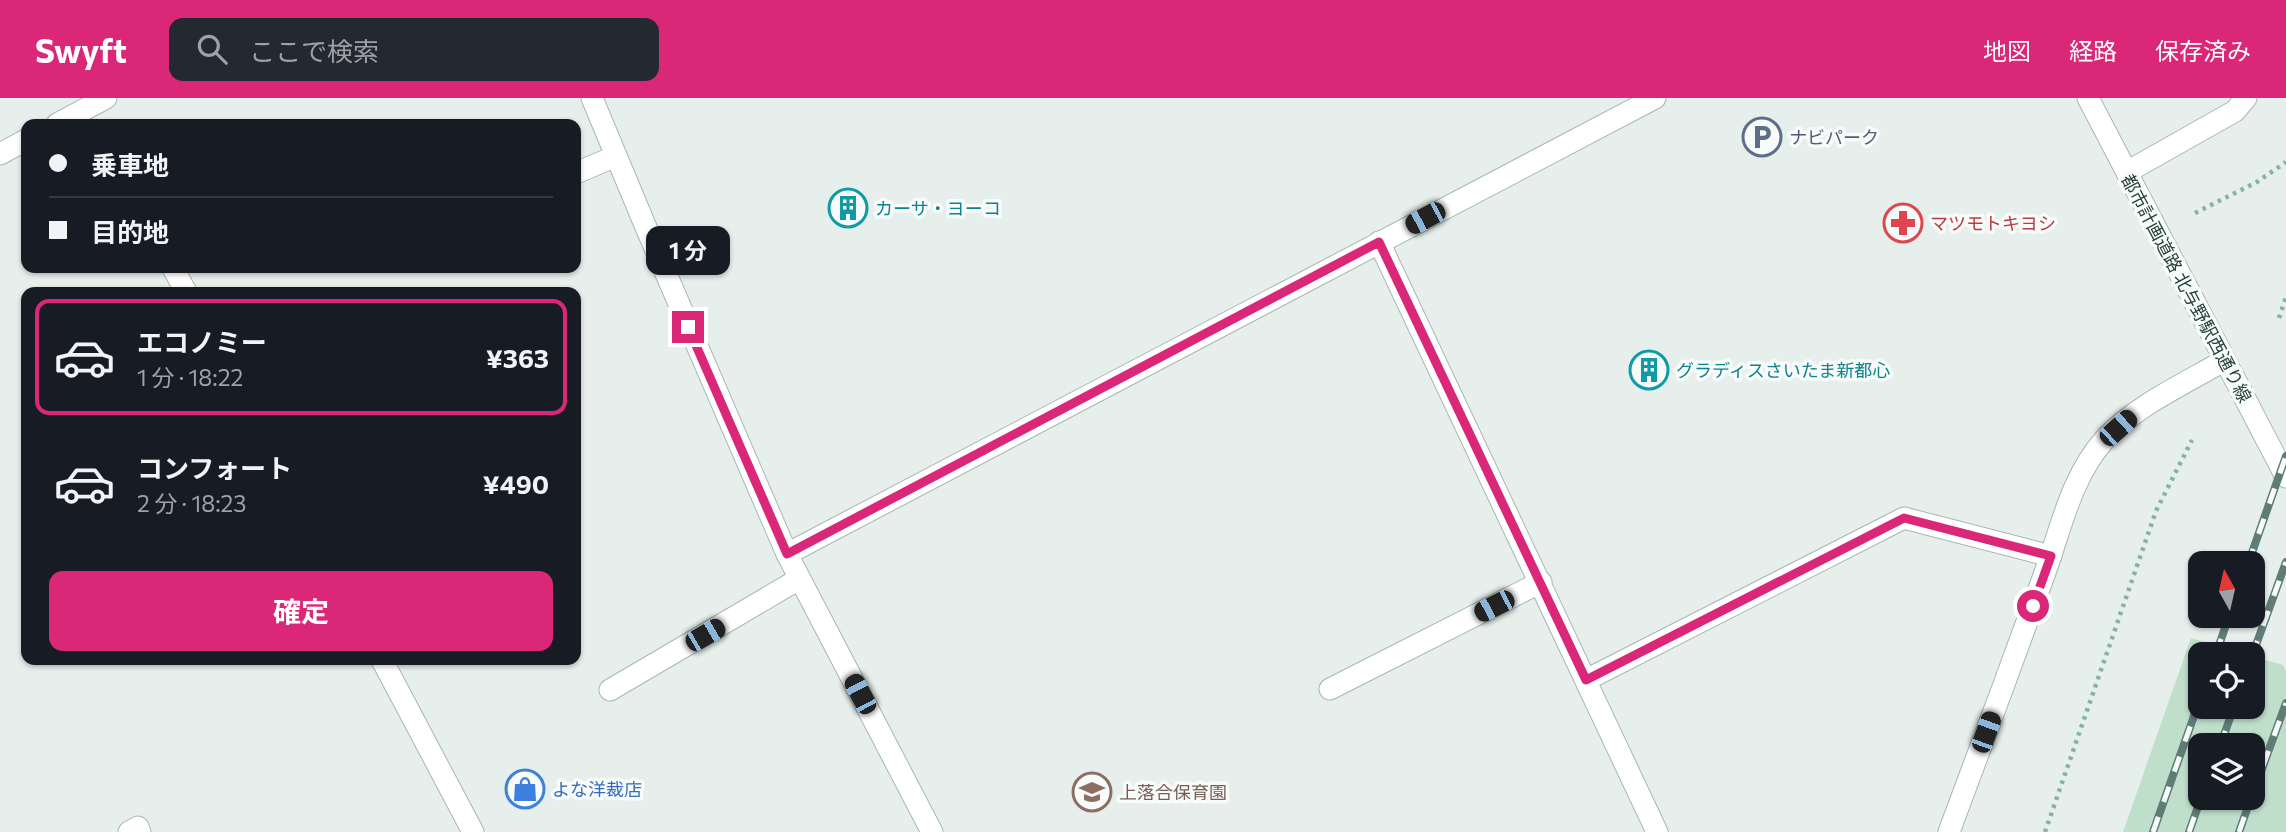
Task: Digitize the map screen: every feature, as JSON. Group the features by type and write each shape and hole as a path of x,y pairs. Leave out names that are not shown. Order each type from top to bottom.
{"street":[{"path":"592,98 787,554 932,832"},
{"path":"787,554 1655,98"},
{"name":"都市計画道路 北与野駅西通り線","path":"2088,98 2286,477"},
{"path":"2127,172 2235,111 2246,98"},
{"path":"68,119 94,107"},
{"path":"0,154 21,143"},
{"path":"581,171 616,156"},
{"path":"1379,242 1657,832"},
{"path":"1949,832 2071,495 2089,459 2106,438 2129,417 2225,360"},
{"path":"1586,680 1904,518 2051,556"},
{"path":"610,690 800,579"},
{"path":"1330,689 1541,582"},
{"path":"385,665 473,832"},
{"path":"128,832 138,827 140,832"}],"path":[{"path":"2191,215 2257,182 2286,162"},
{"path":"2279,318 2286,297"},
{"path":"2045,832 2156,511 2192,440"}],"green space":[{"path":"2191,638 2205,642 2190,642"},
{"path":"2188,647 2188,719 2265,719 2265,660 2283,665 2286,671 2286,832 2123,832"}],"railway":[{"path":"2253,551 2286,456"},
{"path":"2257,642 2286,562"},
{"path":"2220,642 2225,628"},
{"path":"2265,760 2286,703"},
{"path":"2153,832 2193,719"},
{"path":"2225,733 2230,719"},
{"path":"2189,832 2197,810"},
{"path":"2239,832 2247,810"}],"place":[{"name":"ナビパーク","path":"1762,137"},
{"name":"カーサ・ヨーコ","path":"848,208"},
{"name":"マツモトキヨシ","path":"1903,223"},
{"name":"グラディスさいたま新都心","path":"1649,370"},
{"name":"よな洋裁店","path":"525,789"},
{"name":"上落合保育園","path":"1092,792"}],"route":[{"path":"688,327 787,554 1379,242 1586,680 1904,518 2051,556 2033,606"}]}
